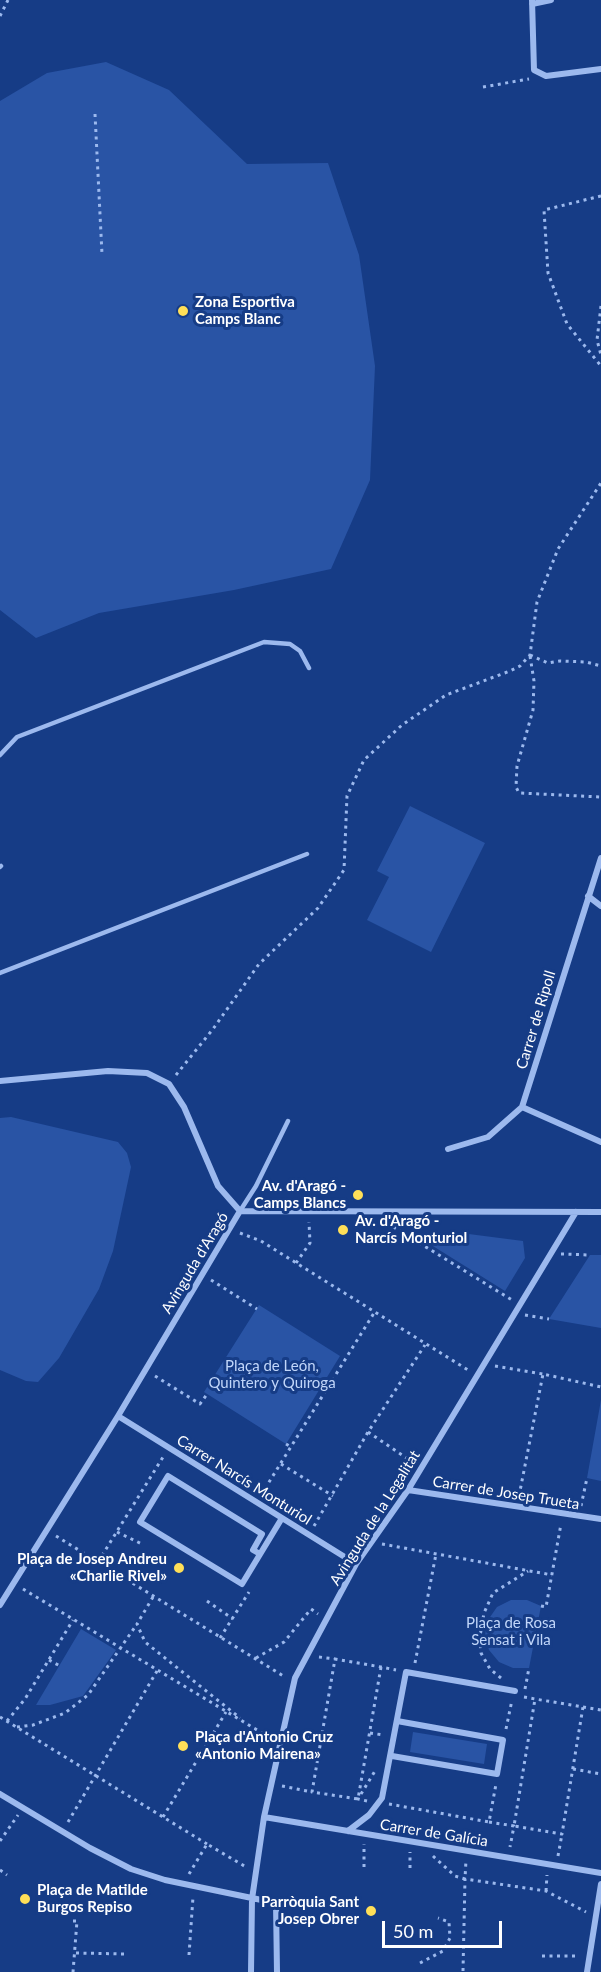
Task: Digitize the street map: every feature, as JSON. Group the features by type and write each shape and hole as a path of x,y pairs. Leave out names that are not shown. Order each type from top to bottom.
{"street":[{"path":"551,0 532,2 534,70 539,74 561,76 601,69"},
{"name":"Carrer de Ripoll","path":"522,1107 601,858"},
{"path":"588,896 601,906"},
{"path":"0,1081 108,1071 147,1073 169,1084 184,1107 218,1186 240,1211"},
{"path":"448,1149 488,1137 522,1107 601,1142"},
{"name":"Avinguda d'Aragó","path":"0,1605 118,1416 240,1211 601,1212"},
{"name":"Avinguda de la Legalitat","path":"250,1972 252,1899 264,1817 295,1678 356,1564 408,1490 576,1212"},
{"name":"Carrer Narcís Monturiol","path":"118,1416 356,1564"},
{"path":"260,1554 253,1550 262,1534 168,1476 140,1522 242,1584 282,1518"},
{"name":"Carrer de Josep Trueta","path":"408,1490 601,1519"},
{"path":"348,1831 369,1815 382,1798 392,1756 406,1672 514,1691"},
{"path":"392,1756 497,1774 503,1740 397,1721"},
{"path":"0,1794 131,1869 183,1884 276,1903 277,1972"},
{"name":"Carrer de Galícia","path":"264,1817 601,1873"},
{"path":"587,1972 601,1884"}],"lane":[{"path":"0,755 17,737 264,642 290,644 300,651 309,668"},
{"path":"0,973 307,854"},
{"path":"240,1211 256,1186 288,1121"}],"path":[{"path":"0,16 8,0"},
{"path":"483,87 528,80 539,74"},
{"path":"95,114 102,254"},
{"path":"601,196 544,210 548,273 567,324 601,366"},
{"path":"601,306 597,340 601,355"},
{"path":"601,483 558,549 537,602 530,655 534,681 532,710 517,766 516,787 519,793 601,797"},
{"path":"530,655 548,663 585,662 601,666"},
{"path":"169,1084 213,1029 259,964 318,908 344,870 346,796 364,760 402,725 446,695 510,671 520,666 530,655"},
{"path":"386,1223 510,1299"},
{"path":"229,1229 261,1241 467,1369"},
{"path":"296,1263 310,1243 310,1232"},
{"path":"551,1254 590,1255"},
{"path":"202,1274 257,1309"},
{"path":"264,1490 374,1312"},
{"path":"515,1313 549,1319"},
{"path":"318,1520 368,1432 426,1344"},
{"path":"340,1356 346,1360"},
{"path":"484,1364 601,1387"},
{"path":"145,1370 200,1404 207,1394"},
{"path":"518,1506 543,1374"},
{"path":"368,1432 409,1459"},
{"path":"286,1444 291,1447"},
{"path":"98,1562 169,1447"},
{"path":"280,1464 333,1496"},
{"path":"579,1516 587,1478"},
{"path":"543,1606 552,1575 562,1513"},
{"path":"47,1530 280,1674"},
{"path":"117,1532 144,1545"},
{"path":"372,1542 552,1575"},
{"path":"414,1673 436,1554"},
{"path":"505,1680 490,1669 481,1653 480,1636 484,1613 493,1593 529,1570"},
{"path":"14,1584 280,1744"},
{"path":"17,1727 45,1721 76,1706 98,1684 153,1597"},
{"path":"207,1601 232,1620 220,1638"},
{"path":"255,1659 284,1642 311,1609 317,1613"},
{"path":"8,1721 50,1660 73,1620"},
{"path":"137,1624 140,1635 150,1647 248,1725"},
{"path":"308,1655 406,1672"},
{"path":"312,1792 335,1659"},
{"path":"50,1660 60,1666"},
{"path":"271,1785 358,1799 381,1668"},
{"path":"515,1682 526,1684 529,1668"},
{"path":"63,1832 157,1671"},
{"path":"503,1740 515,1688 525,1690"},
{"path":"509,1858 535,1699 601,1710"},
{"path":"556,1866 583,1707"},
{"path":"163,1817 226,1712"},
{"path":"0,1717 256,1874"},
{"path":"282,1734 321,1740"},
{"path":"573,1769 601,1774"},
{"path":"489,1822 497,1774"},
{"path":"379,1802 562,1834"},
{"path":"0,1841 23,1808"},
{"path":"364,1834 364,1867"},
{"path":"410,1868 411,1841"},
{"path":"183,1884 207,1844"},
{"path":"433,1857 455,1876 546,1891 596,1917"},
{"path":"463,1971 466,1865"},
{"path":"0,1870 8,1875"},
{"path":"546,1891 547,1880"},
{"path":"189,1955 194,1886"},
{"path":"420,1963 443,1951 450,1938 449,1922 438,1918"},
{"path":"73,1921 77,1921 73,1972"},
{"path":"76,1953 126,1954"},
{"path":"542,1956 564,1956"}],"green space":[{"name":"Zona Esportiva Camps Blanc","path":"106,62 169,90 247,164 328,163 359,255 375,366 370,480 331,569 234,590 99,613 36,638 0,610 0,101 47,73"},
{"path":"410,806 485,843 431,952 367,920 389,877 377,871"},
{"path":"11,1117 118,1142 127,1153 131,1167 113,1251 99,1289 59,1358 38,1382 26,1381 0,1370 0,1118"},
{"path":"412,1233 461,1233 523,1241 525,1258 505,1291"},
{"path":"590,1255 601,1255 601,1328 549,1319"},
{"name":"Plaça de León, Quintero y Quiroga","path":"259,1305 340,1356 286,1444 204,1392"},
{"path":"601,1400 601,1481 587,1478"},
{"name":"Plaça de Rosa Sensat i Vila","path":"511,1600 527,1600 541,1606 529,1668 513,1668 499,1662 489,1650 485,1635 488,1620 497,1607"},
{"path":"81,1629 116,1650 83,1696 50,1705 36,1705"},
{"path":"413,1732 487,1744 484,1764 410,1752"}],"place":[{"name":"Zona Esportiva Camps Blanc","path":"183,311"},
{"name":"Av. d'Aragó - Camps Blancs","path":"358,1195"},
{"name":"Av. d'Aragó - Narcís Monturiol","path":"343,1230"},
{"name":"Plaça de Josep Andreu «Charlie Rivel»","path":"179,1568"},
{"name":"Plaça d'Antonio Cruz «Antonio Mairena»","path":"183,1746"},
{"name":"Plaça de Matilde Burgos Repiso","path":"25,1899"},
{"name":"Parròquia Sant Josep Obrer","path":"371,1911"}]}
